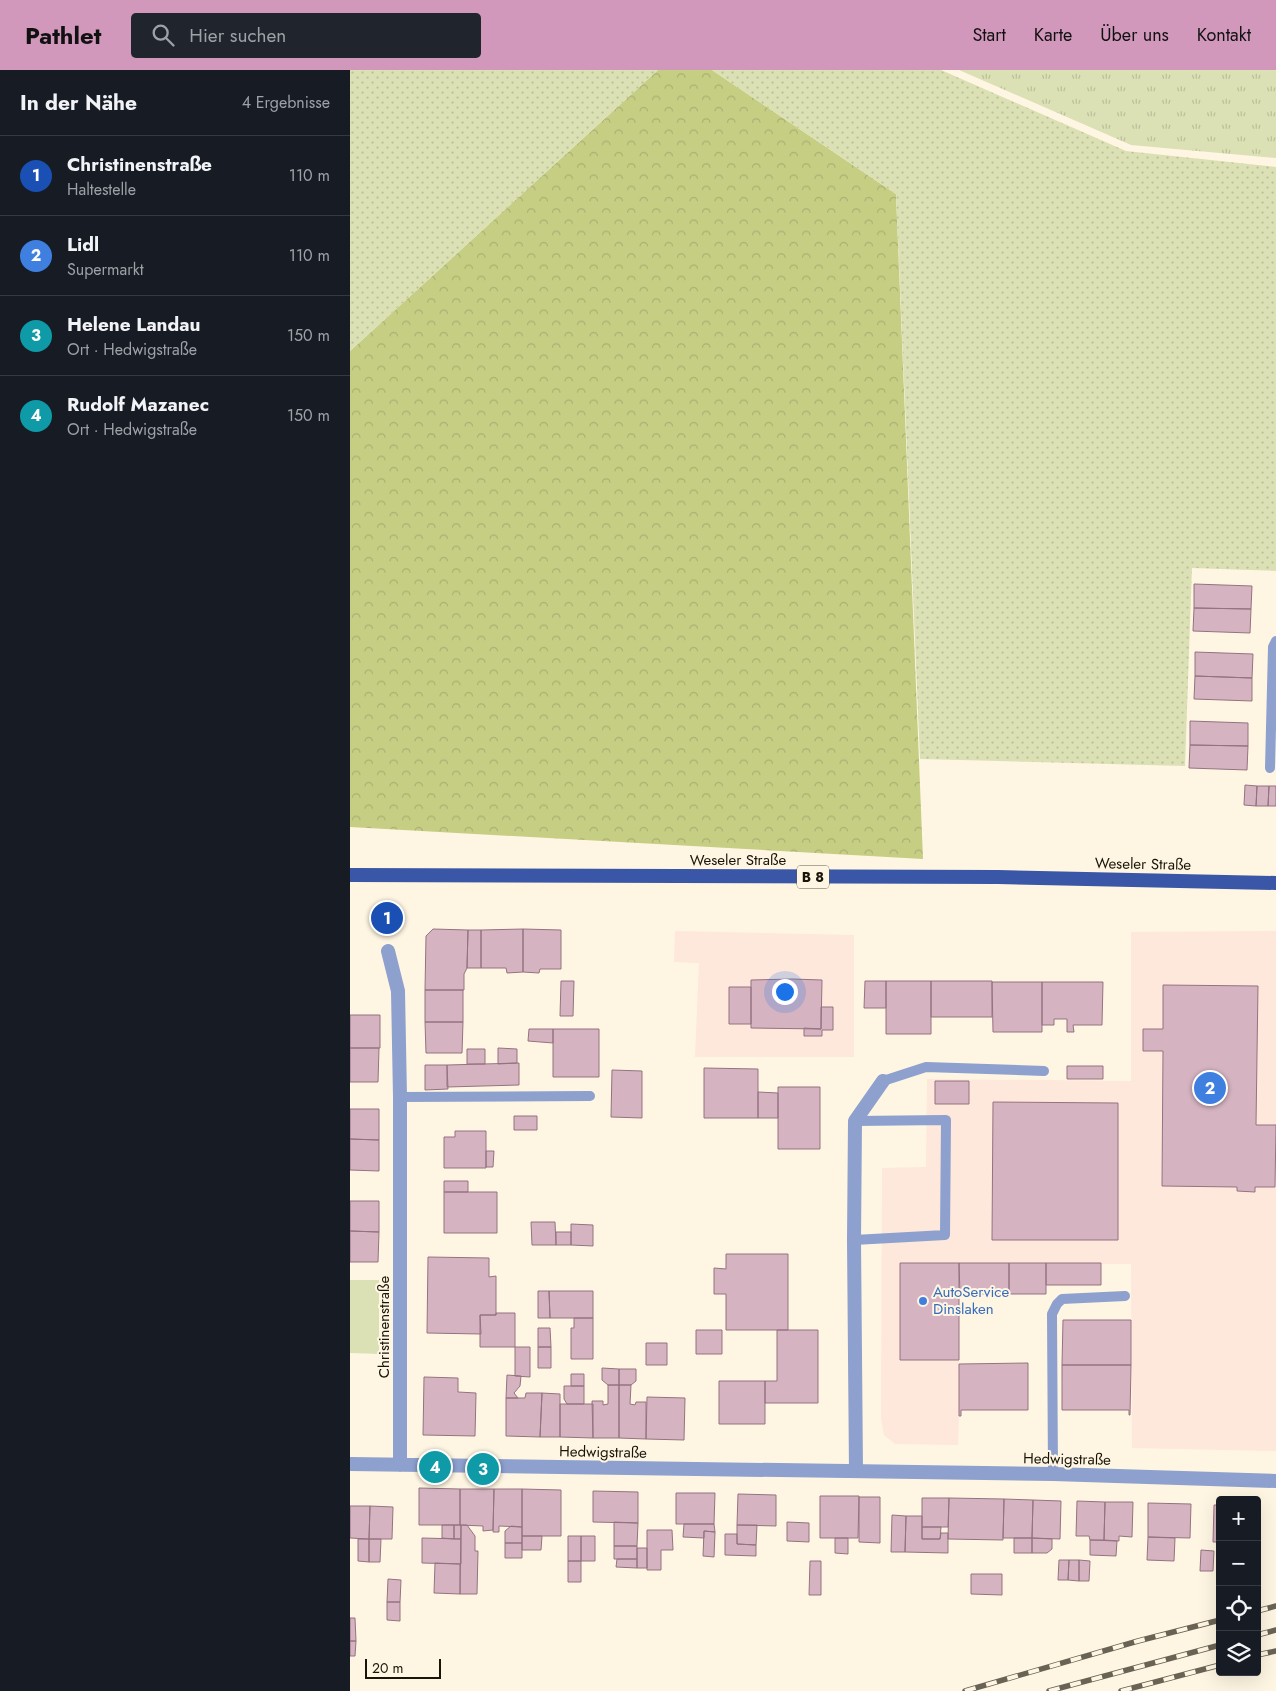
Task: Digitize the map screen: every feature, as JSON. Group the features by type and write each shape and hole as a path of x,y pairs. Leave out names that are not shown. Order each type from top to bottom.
{"main road":[{"name":"Weseler Straße","path":"350,875 998,876 1276,883"}],"street":[{"name":"Christinenstraße","path":"388,951 398,991 400,1096 400,1465"},
{"path":"856,1471 855,1121 883,1081"},
{"name":"Hedwigstraße","path":"350,1464 1053,1474 1276,1481"}],"lane":[{"path":"1270,768 1274,698 1273,647 1276,641"},
{"path":"883,1081 926,1067 1044,1071"},
{"path":"400,1096 590,1096"},
{"path":"854,1240 945,1235 946,1120 855,1121"},
{"path":"1053,1474 1052,1314 1056,1304 1062,1299 1125,1296"}],"shaded area":[{"path":"675,931 854,935 854,1057 695,1057 699,963 674,962"},
{"path":"1276,931 1276,1451 1132,1448 1131,1264 959,1263 958,1445 895,1444 884,1435 881,1419 882,1168 926,1167 927,1079 1131,1081 1131,932"}],"green space":[{"path":"350,70 658,70 350,351"},
{"path":"658,70 712,70 896,194 923,859 350,827 350,351"},
{"path":"712,70 941,70 1126,151 1276,167 1276,571 1192,568 1185,766 920,759 896,194"},
{"path":"959,70 1276,70 1276,158 1131,145"},
{"path":"350,1280 379,1280 379,1354 350,1353"}],"building":[{"path":"1194,584 1252,586 1251,609 1194,608"},
{"path":"1194,608 1251,609 1250,633 1193,631"},
{"path":"1195,652 1253,654 1252,678 1195,676"},
{"path":"1195,676 1252,678 1252,701 1194,699"},
{"path":"1190,721 1248,723 1248,746 1190,745"},
{"path":"1190,745 1248,746 1247,770 1189,768"},
{"path":"1245,785 1257,786 1256,806 1244,805"},
{"path":"1257,786 1269,786 1268,806 1256,806"},
{"path":"1269,786 1276,786 1276,806 1268,806"},
{"path":"433,929 468,930 467,968 464,974 464,990 425,990 426,936"},
{"path":"523,929 561,930 561,969 540,969 539,973 523,972"},
{"path":"523,929 523,972 507,973 506,968 481,968 481,930"},
{"path":"468,930 481,930 481,968 467,968"},
{"path":"751,980 822,980 821,1029 751,1028"},
{"path":"561,981 574,981 573,1016 560,1016"},
{"path":"865,981 886,981 886,1008 864,1008"},
{"path":"886,981 931,981 931,1034 886,1034"},
{"path":"931,981 992,981 992,1017 931,1017"},
{"path":"992,982 1042,982 1042,1032 993,1032"},
{"path":"1042,982 1103,982 1102,1025 1073,1025 1074,1032 1067,1032 1067,1019 1054,1019 1054,1025 1042,1025"},
{"path":"1163,985 1258,986 1256,1125 1276,1125 1275,1187 1255,1187 1255,1192 1237,1191 1237,1187 1162,1186 1163,1051 1143,1051 1143,1029 1163,1029"},
{"path":"729,987 751,987 751,1024 729,1024"},
{"path":"425,990 463,990 463,1022 425,1022"},
{"path":"821,1007 833,1007 833,1030 822,1030 822,1036 804,1036 804,1028 821,1029"},
{"path":"350,1015 380,1015 380,1048 350,1048"},
{"path":"425,1022 463,1022 462,1053 426,1053"},
{"path":"529,1029 553,1029 553,1043 528,1041"},
{"path":"553,1029 599,1029 599,1077 553,1077"},
{"path":"350,1048 379,1048 378,1082 350,1082"},
{"path":"498,1048 517,1049 517,1063 498,1064"},
{"path":"467,1049 485,1049 485,1064 467,1064"},
{"path":"519,1063 519,1085 447,1087 447,1065"},
{"path":"425,1065 447,1065 448,1089 425,1090"},
{"path":"1067,1066 1103,1066 1103,1079 1067,1079"},
{"path":"704,1068 758,1069 758,1118 704,1118"},
{"path":"612,1070 642,1071 642,1118 611,1117"},
{"path":"935,1081 969,1081 969,1104 935,1104"},
{"path":"778,1087 820,1087 820,1149 778,1149"},
{"path":"758,1092 778,1093 778,1118 758,1118"},
{"path":"993,1102 1118,1103 1118,1240 992,1240"},
{"path":"350,1109 379,1109 379,1140 350,1139"},
{"path":"514,1116 537,1116 537,1130 514,1130"},
{"path":"455,1131 486,1131 486,1168 444,1168 444,1137 455,1137"},
{"path":"350,1139 379,1140 379,1171 350,1170"},
{"path":"486,1151 494,1151 493,1167 486,1167"},
{"path":"444,1181 468,1181 468,1192 444,1192"},
{"path":"444,1192 497,1192 497,1233 444,1233"},
{"path":"350,1201 379,1201 379,1232 350,1231"},
{"path":"531,1222 555,1222 556,1245 532,1245"},
{"path":"571,1224 593,1225 593,1246 571,1245"},
{"path":"350,1231 379,1232 378,1262 350,1262"},
{"path":"556,1232 571,1232 571,1245 556,1245"},
{"path":"726,1254 788,1254 788,1330 726,1330 726,1294 714,1294 714,1268 726,1269"},
{"path":"428,1257 489,1258 489,1277 496,1276 496,1315 480,1315 481,1334 427,1333"},
{"path":"900,1263 959,1263 959,1360 900,1360"},
{"path":"959,1263 1009,1263 1009,1294 960,1294"},
{"path":"1009,1263 1046,1263 1046,1294 1009,1294"},
{"path":"1046,1263 1101,1263 1101,1285 1046,1285"},
{"path":"538,1291 549,1291 550,1318 538,1318"},
{"path":"549,1291 593,1291 593,1318 550,1318"},
{"path":"496,1313 515,1313 515,1347 480,1347 480,1315 496,1315"},
{"path":"574,1318 593,1318 593,1359 571,1359 571,1328 574,1328"},
{"path":"1063,1320 1131,1320 1131,1365 1062,1365"},
{"path":"538,1328 550,1328 551,1347 538,1347"},
{"path":"696,1330 722,1330 722,1354 696,1354"},
{"path":"777,1330 818,1330 818,1403 765,1403 765,1381 777,1381"},
{"path":"646,1343 667,1343 667,1365 646,1365"},
{"path":"515,1347 530,1347 530,1377 515,1376"},
{"path":"538,1347 551,1347 551,1368 538,1368"},
{"path":"1028,1363 1028,1410 961,1410 961,1416 959,1416 959,1364"},
{"path":"1062,1365 1131,1365 1130,1415 1129,1410 1062,1410"},
{"path":"602,1368 619,1369 619,1385 608,1385 602,1380"},
{"path":"619,1369 636,1369 636,1381 631,1385 619,1385"},
{"path":"571,1374 584,1374 584,1386 571,1386"},
{"path":"507,1375 521,1376 520,1386 514,1393 518,1398 506,1398"},
{"path":"424,1377 458,1378 458,1392 476,1393 475,1436 423,1435"},
{"path":"719,1381 765,1381 765,1424 719,1424"},
{"path":"608,1385 619,1385 619,1438 593,1438 592,1401 603,1401 603,1405 608,1404"},
{"path":"619,1385 631,1385 630,1404 635,1405 636,1402 646,1402 646,1439 619,1438"},
{"path":"564,1386 584,1386 584,1404 567,1404 564,1399"},
{"path":"526,1393 542,1393 540,1437 506,1436 506,1398 525,1398"},
{"path":"542,1393 560,1394 560,1437 540,1437"},
{"path":"647,1397 685,1398 684,1440 646,1439"},
{"path":"560,1404 593,1404 593,1438 560,1437"},
{"path":"419,1488 460,1489 460,1525 419,1525"},
{"path":"460,1489 494,1489 493,1530 483,1531 483,1526 460,1525"},
{"path":"494,1489 522,1489 522,1527 499,1526 499,1532 493,1532"},
{"path":"522,1489 561,1490 561,1536 522,1536"},
{"path":"593,1491 638,1492 638,1523 593,1522"},
{"path":"676,1493 715,1493 714,1524 676,1524"},
{"path":"738,1494 776,1495 776,1526 737,1525"},
{"path":"820,1496 859,1496 858,1538 820,1538"},
{"path":"859,1497 880,1497 880,1543 859,1542"},
{"path":"922,1498 949,1498 948,1527 922,1527"},
{"path":"949,1498 1004,1499 1003,1540 948,1539"},
{"path":"1004,1499 1033,1500 1032,1538 1003,1538"},
{"path":"1033,1500 1061,1501 1060,1539 1032,1538"},
{"path":"1077,1501 1105,1502 1104,1540 1090,1540 1089,1536 1076,1536"},
{"path":"1105,1502 1133,1502 1132,1537 1119,1536 1119,1541 1104,1540"},
{"path":"1148,1503 1191,1504 1190,1538 1148,1537"},
{"path":"1214,1505 1216,1505 1216,1542 1213,1542"},
{"path":"350,1506 370,1506 369,1539 350,1538"},
{"path":"370,1506 393,1507 392,1539 369,1539"},
{"path":"892,1515 906,1516 905,1552 891,1552"},
{"path":"906,1516 922,1516 922,1539 940,1539 941,1533 948,1533 948,1553 905,1552"},
{"path":"614,1522 638,1523 637,1546 614,1546"},
{"path":"787,1522 809,1523 809,1542 787,1541"},
{"path":"684,1524 714,1524 715,1532 704,1531 704,1538 683,1537"},
{"path":"442,1525 454,1525 454,1539 442,1538"},
{"path":"454,1525 461,1525 461,1539 454,1539"},
{"path":"461,1525 467,1525 475,1536 475,1551 478,1551 477,1594 460,1594"},
{"path":"737,1525 757,1525 756,1545 737,1544"},
{"path":"511,1526 522,1527 522,1543 505,1543 505,1531"},
{"path":"922,1527 941,1527 940,1539 922,1539"},
{"path":"647,1530 672,1530 673,1550 661,1550 661,1570 647,1570"},
{"path":"704,1531 715,1532 714,1557 703,1556"},
{"path":"725,1534 737,1534 737,1544 756,1545 756,1556 725,1555"},
{"path":"522,1536 542,1536 541,1550 522,1550"},
{"path":"568,1536 581,1536 581,1561 568,1561"},
{"path":"581,1536 595,1536 595,1561 581,1561"},
{"path":"1148,1537 1175,1538 1174,1561 1147,1560"},
{"path":"422,1538 461,1539 461,1564 422,1563"},
{"path":"835,1538 848,1538 848,1554 835,1553"},
{"path":"1014,1538 1032,1538 1032,1553 1014,1553"},
{"path":"1032,1538 1052,1539 1052,1549 1047,1553 1032,1553"},
{"path":"358,1539 369,1539 369,1562 358,1561"},
{"path":"369,1539 381,1539 380,1562 369,1562"},
{"path":"1090,1540 1117,1541 1116,1556 1090,1555"},
{"path":"505,1543 522,1543 522,1558 505,1558"},
{"path":"614,1546 637,1546 637,1559 614,1559"},
{"path":"637,1548 647,1548 647,1568 637,1568"},
{"path":"1201,1550 1214,1551 1213,1571 1200,1571"},
{"path":"617,1559 637,1559 637,1568 616,1567"},
{"path":"1059,1560 1069,1560 1068,1580 1058,1580"},
{"path":"1069,1560 1079,1560 1079,1581 1068,1580"},
{"path":"1079,1560 1090,1561 1089,1581 1079,1581"},
{"path":"568,1561 581,1561 581,1582 568,1582"},
{"path":"810,1561 821,1561 821,1595 809,1595"},
{"path":"435,1563 460,1564 460,1594 434,1593"},
{"path":"971,1574 1002,1574 1002,1595 971,1594"},
{"path":"388,1579 401,1580 400,1602 387,1602"},
{"path":"387,1602 400,1602 400,1621 387,1620"},
{"path":"350,1618 355,1618 356,1641 350,1641"},
{"path":"350,1641 356,1641 355,1656 350,1656"}],"railway":[{"path":"1261,1610 1276,1606"},
{"path":"965,1691 1138,1641 1216,1621"},
{"path":"1261,1634 1276,1630"},
{"path":"1049,1691 1216,1646"},
{"path":"1261,1654 1276,1651"},
{"path":"1121,1691 1216,1666"}],"place":[{"name":"Christinenstraße","path":"387,918"},
{"name":"Lidl","path":"1210,1088"},
{"name":"AutoService Dinslaken","path":"923,1301"},
{"name":"Rudolf Mazanec","path":"435,1467"},
{"name":"Helene Landau","path":"483,1469"}]}
